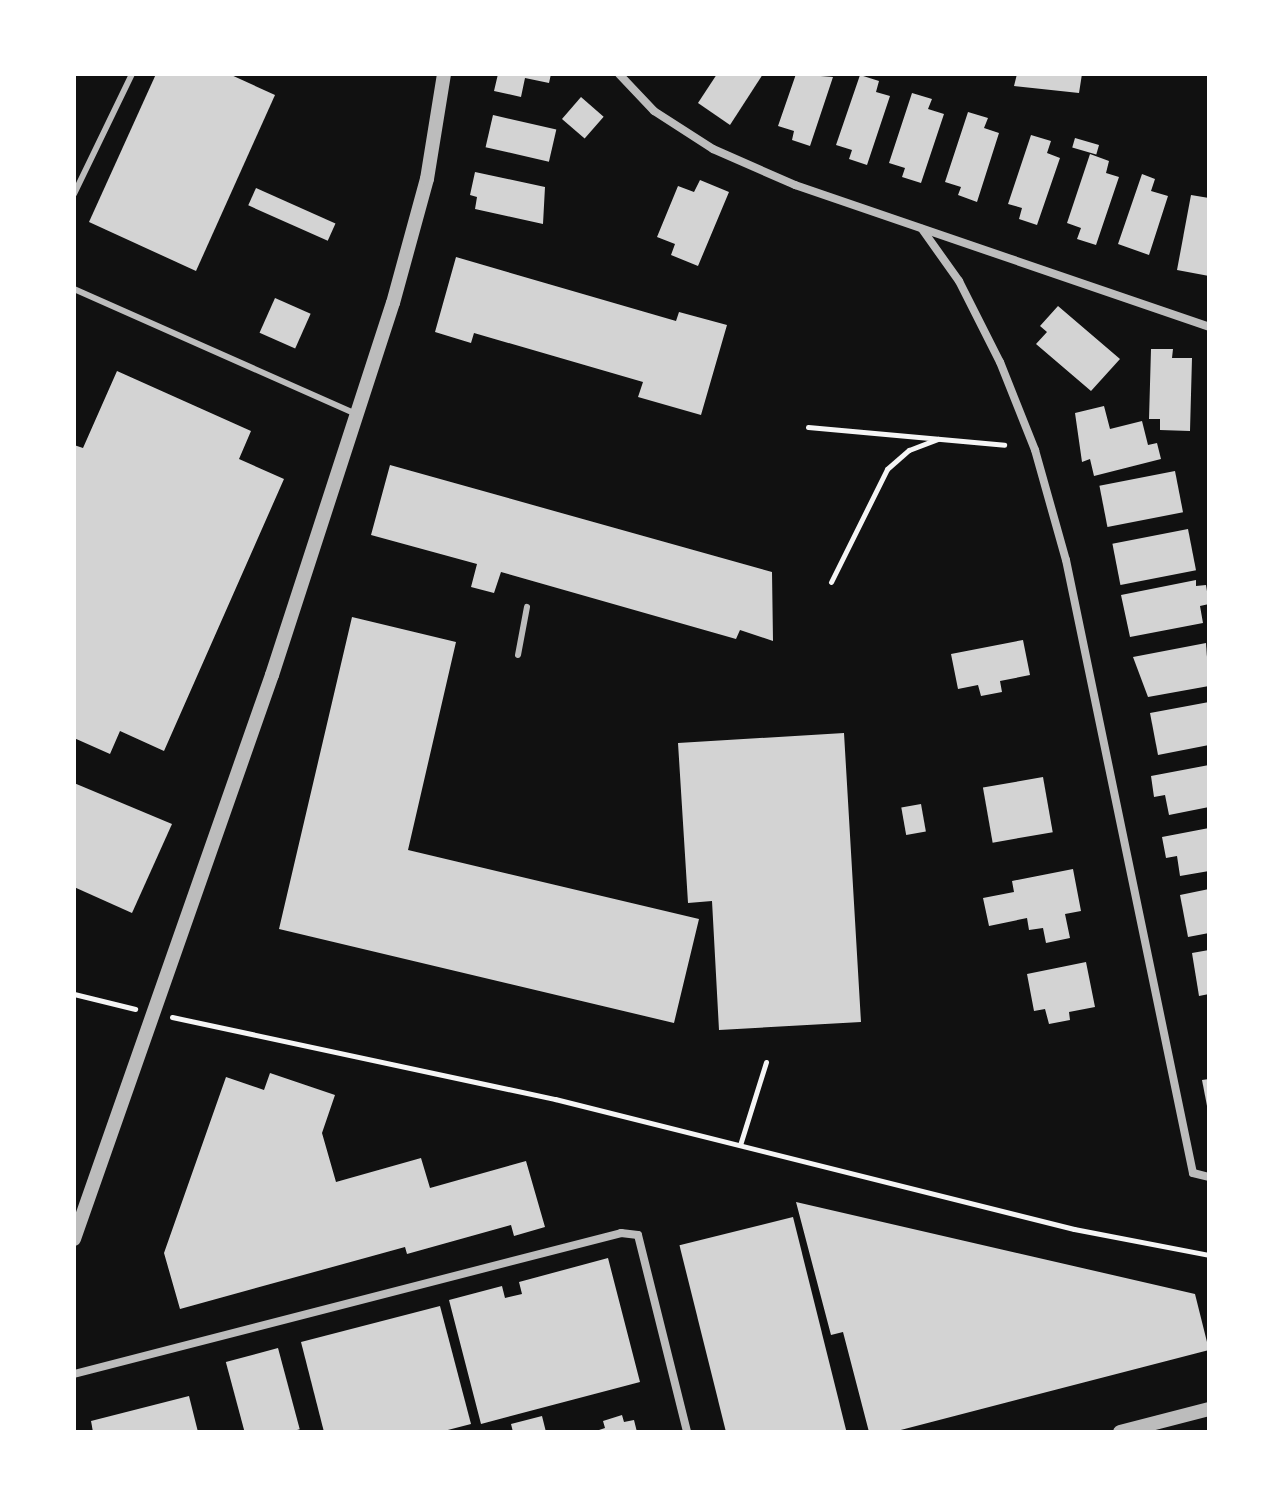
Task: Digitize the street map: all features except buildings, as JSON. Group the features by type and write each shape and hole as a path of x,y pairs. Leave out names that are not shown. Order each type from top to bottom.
{"street":[{"path":"74,1239 181,938 356,414 416,222 444,74"},
{"path":"619,74 654,111 713,149 795,185 1209,327"},
{"path":"922,229 959,281 1000,362 1035,450 1066,560 1193,1173 1209,1177"},
{"path":"74,1374 621,1233 638,1235 687,1432"},
{"path":"1120,1432 1209,1409"}],"lane":[{"path":"74,194 132,74"},
{"path":"74,289 356,414"},
{"path":"518,655 527,607"}],"path":[{"path":"808,427 1004,445"},
{"path":"831,582 887,469 909,450 943,437"},
{"path":"74,994 150,1012"},
{"path":"166,1016 555,1099 1047,1223 1209,1255"},
{"path":"740,1145 766,1062"}]}
